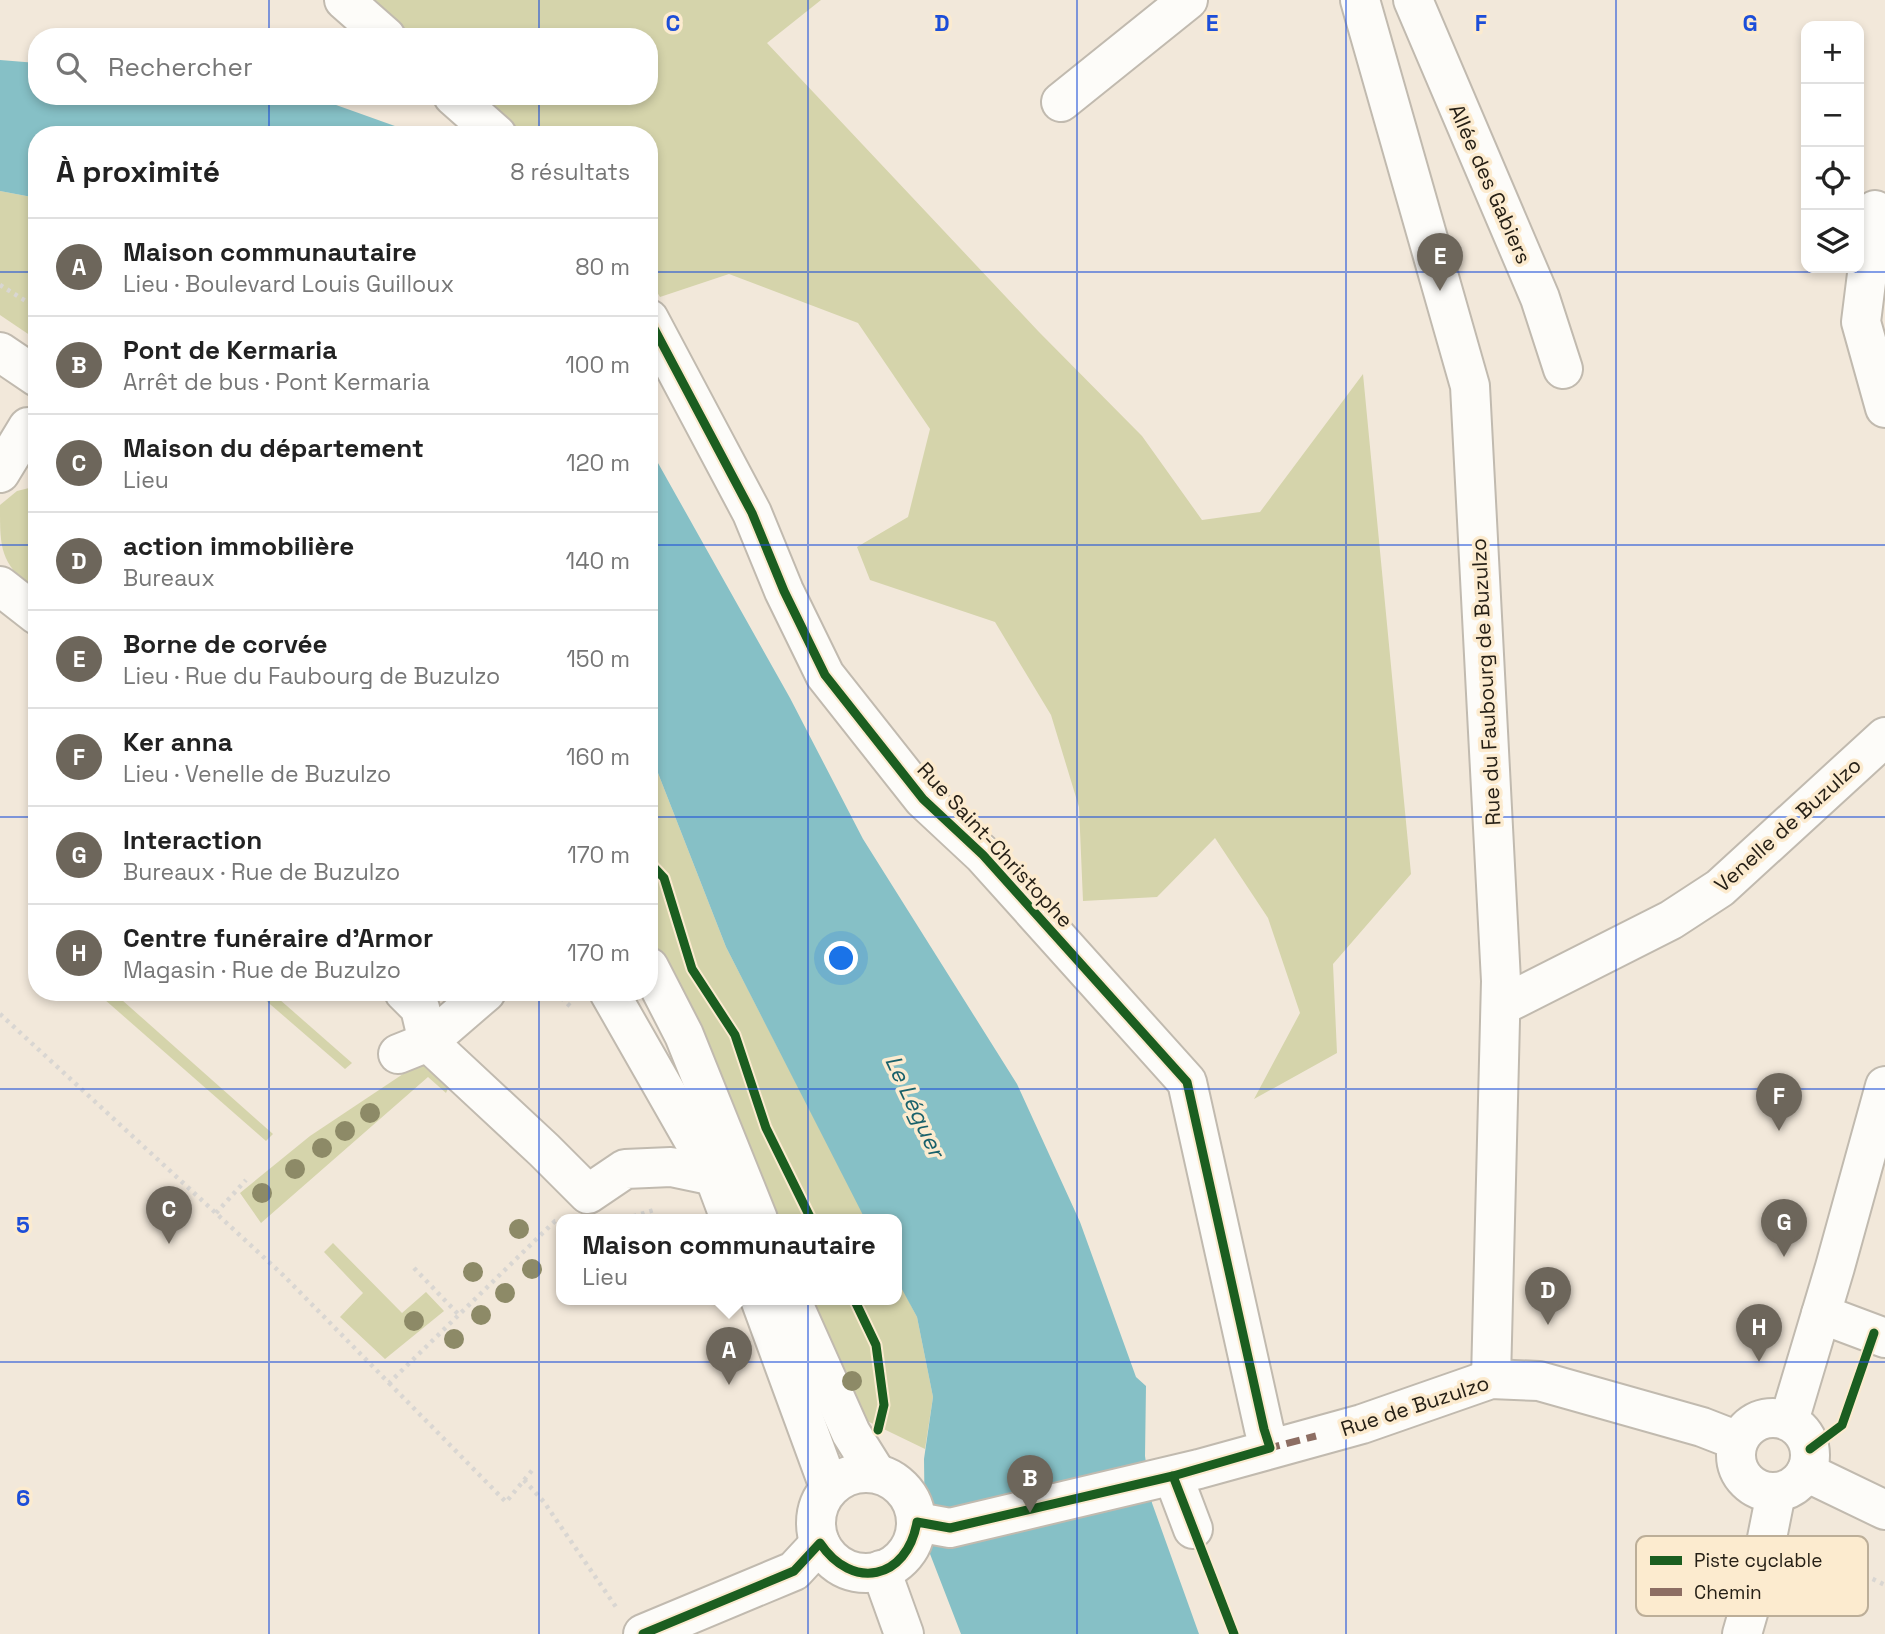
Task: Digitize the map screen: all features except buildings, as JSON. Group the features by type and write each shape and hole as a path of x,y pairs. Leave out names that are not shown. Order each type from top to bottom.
{"street":[{"path":"344,0 376,28"},
{"path":"1061,102 1188,0"},
{"name":"Rue du Faubourg de Buzulzo","path":"1360,0 1470,386 1501,1006 1491,1379"},
{"name":"Allée des Gabiers","path":"1413,0 1540,298 1563,369"},
{"path":"463,105 487,126"},
{"path":"1875,210 1861,322 1885,408"},
{"name":"Rue Saint-Christophe","path":"658,336 752,513 784,592 825,675 923,799 982,855 1187,1082 1270,1448"},
{"path":"0,352 28,371"},
{"path":"0,472 28,427"},
{"path":"0,586 28,608"},
{"name":"Venelle de Buzulzo","path":"1501,1006 1671,920 1720,888 1885,737"},
{"path":"658,984 684,1035 756,1214"},
{"path":"462,1001 417,1018 588,1194 625,1168 671,1167 714,1176"},
{"path":"614,1001 714,1176 728,1214"},
{"path":"656,1001 684,1035"},
{"path":"1788,1420 1821,1314 1885,1086"},
{"path":"762,1305 829,1488"},
{"path":"793,1305 851,1433 876,1473"},
{"path":"1821,1314 1880,1336"},
{"name":"Rue de Buzulzo","path":"933,1525 1173,1476 1362,1424 1491,1379 1539,1381 1702,1427 1738,1441"},
{"path":"1772,1536 1791,1482 1810,1461 1810,1449 1799,1427 1788,1420 1765,1419 1754,1423 1738,1441 1737,1466 1752,1486 1764,1491 1791,1482 1885,1510"},
{"path":"859,1472 876,1473 897,1482 933,1525 914,1541 895,1566 873,1573 856,1572 829,1556 820,1543 815,1524 818,1505 829,1488 843,1477 859,1472"},
{"path":"1173,1476 1193,1529"},
{"path":"631,1623 794,1571 820,1543"},
{"path":"881,1570 904,1634"},
{"path":"1742,1634 1747,1616"}],"path":[{"path":"0,285 28,302"},
{"path":"565,1001 570,1006"},
{"path":"0,1014 283,1275 506,1502 534,1468"},
{"path":"216,1213 246,1180"},
{"path":"388,1384 556,1221"},
{"path":"414,1268 459,1315"},
{"path":"858,1305 876,1345 884,1405 881,1418"},
{"path":"524,1480 544,1502 631,1623"},
{"path":"1868,1576 1885,1585"}],"green space":[{"path":"369,0 821,0 767,43 1039,332 1142,436 1202,520 1260,512 1363,374 1411,874 1333,964 1337,1053 1254,1099 1300,1013 1268,918 1215,838 1157,897 1083,901 1079,807 1051,715 995,622 870,580 857,547 908,517 930,429 858,323 729,274 660,297 658,126 513,126 489,105 658,105 658,28 401,28"},
{"path":"0,191 28,196 28,334 0,315"},
{"path":"28,488 28,587 8,561 0,533 0,505 17,491"},
{"path":"658,773 726,947 863,1214 767,1214 658,968"},
{"path":"106,1001 123,1001 273,1134 266,1141"},
{"path":"266,1001 281,1001 352,1063 345,1069"},
{"path":"424,1060 452,1079 446,1093 428,1077 261,1223 240,1193 310,1136"},
{"path":"333,1243 402,1313 426,1292 444,1311 385,1359 340,1317 363,1293 324,1252"},
{"path":"902,1288 917,1317 933,1397 925,1449 863,1419 809,1305 902,1305"}],"water":[{"path":"0,60 28,62 28,105 336,105 395,126 28,126 28,196 0,191"},
{"name":"Le Léguer","path":"658,463 790,698 863,839 1017,1084 1080,1222 1136,1377 1146,1386 1145,1456 1152,1503 1199,1634 961,1634 925,1541 924,1459 933,1397 917,1317 902,1289 902,1214 862,1214 726,947 658,773"}],"marked path":[{"path":"1266,1449 1316,1436"}],"cycle path":[{"path":"643,1634 794,1571 820,1543 833,1558 847,1568 862,1573 877,1572 890,1567 902,1556 911,1542 917,1522 950,1528 1173,1476 1270,1448 1187,1082 983,855 923,799 825,675 784,591 752,513 658,336"},
{"path":"658,872 664,878 692,969 735,1035 766,1128 809,1214"},
{"path":"857,1305 876,1345 884,1405 878,1430"},
{"path":"1810,1449 1842,1425 1874,1333"},
{"path":"1173,1476 1234,1634"}],"place":[{"name":"Borne de corvée","path":"1440,291"},
{"name":"Ker anna","path":"1779,1131"},
{"name":"Maison du département","path":"169,1244"},
{"name":"Interaction","path":"1784,1257"},
{"name":"action immobilière","path":"1548,1325"},
{"name":"Centre funéraire d'Armor","path":"1759,1362"},
{"name":"Maison communautaire","path":"729,1385"},
{"name":"Pont de Kermaria","path":"1030,1513"}]}
